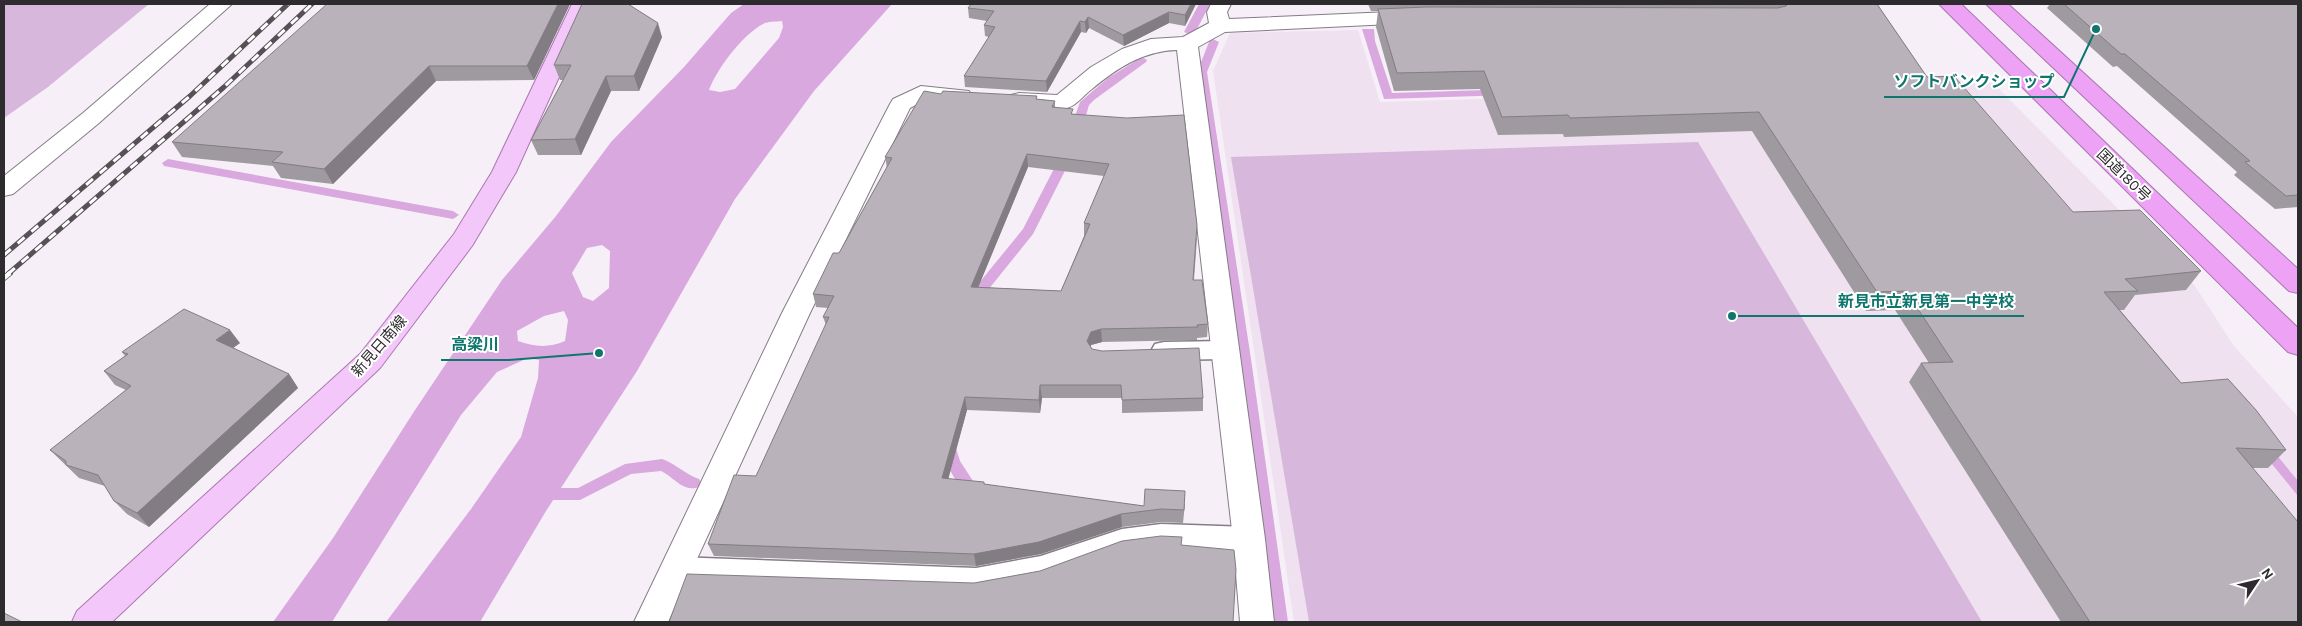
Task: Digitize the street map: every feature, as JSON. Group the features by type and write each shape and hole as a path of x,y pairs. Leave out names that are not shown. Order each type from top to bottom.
{"highway":[{"name":"国道180号","path":"1949,4 2298,346"},
{"path":"1996,4 2298,284"}],"main road":[{"name":"新見日南線","path":"89,622 370,361 464,240 499,180 582,4"}],"street":[{"path":"4,188 91,118 222,4"},
{"path":"651,622 796,313 901,104 921,93 1063,102 1106,66 1140,48 1187,44 1220,15 1434,17"},
{"path":"1187,44 1249,538 1257,622"}],"lane":[{"path":"1140,352 1225,350"},
{"path":"677,570 796,576 976,581 1041,569 1122,541 1161,536 1249,538"}],"shaded area":[{"path":"4,4 149,4 48,87 4,118"},
{"path":"744,4 892,4 814,91 735,199 637,371 546,511 480,622 386,622 471,509 521,437 538,378 539,360 528,358 497,372 461,415 332,622 273,622 333,538 415,410 502,280 556,216 611,142 684,67 731,13","holes":["782,21 783,27 779,38 735,89 720,92 709,90 731,53 747,36 765,23","602,245 610,251 609,288 593,301 583,297 572,273 587,248","564,311 568,320 565,341 542,346 518,341 517,331 544,316"]},
{"path":"1199,4 1210,4 1196,31 1219,42 1207,72 1251,359 1288,622 1273,622 1198,70 1209,42 1184,32"},
{"path":"1362,29 1374,29 1375,41 1392,93 1895,77 1899,83 1384,99"},
{"path":"1358,30 1380,102 1993,83 2195,286 2234,346 2298,417 2298,622 1294,622 1213,71 1230,33"},
{"path":"1698,142 1982,622 1309,622 1231,157"},
{"path":"2263,453 2275,453 2298,481 2298,496"}],"building":[{"path":"327,4 558,4 527,66 429,66 324,169 272,162 283,152 172,142"},
{"path":"582,4 628,4 658,23 634,76 606,76 575,139 531,140 571,65 554,65"},
{"path":"971,4 1191,4 1185,15 1169,12 1123,35 1088,17 1085,22 1080,21 1046,81 964,76 995,27 984,25 994,11 968,8"},
{"path":"1788,4 1877,4 1927,77 1954,76 2073,212 2140,210 2201,271 2125,279 2138,291 2104,292 2181,383 2228,379 2256,410 2286,450 2236,448 2298,522 2298,622 2090,622 1921,363 1953,362 1906,291 1877,292 1759,112 1570,118 1568,115 1502,117 1484,71 1397,73 1378,9 1427,7 1778,8"},
{"path":"2064,4 2298,4 2298,195 2286,196 2245,162 2250,161"},
{"path":"924,91 941,94 943,91 1037,96 1036,99 1055,101 1052,107 1073,109 1071,114 1127,118 1184,115 1197,225 1193,280 1202,280 1208,324 1197,325 1198,327 1101,329 1091,332 1087,341 1092,349 1102,351 1199,348 1203,398 1122,400 1121,385 1040,385 1039,400 965,397 942,478 984,482 984,484 1144,506 1145,489 1185,491 1184,510 1161,509 1121,514 1039,542 974,554 708,544 734,475 756,476 829,317 823,317 834,296 813,294 833,253 839,253 892,158 885,157","holes":["1027,154 1109,164 1084,223 1090,224 1061,291 971,287"]},
{"path":"184,309 230,330 216,340 289,374 137,513 114,501 98,475 66,465 66,461 50,450 131,386 104,371 128,354 122,352"},
{"path":"1161,536 1182,537 1181,545 1234,550 1236,570 1233,622 669,622 687,574 974,583 1040,571 1122,541"},
{"path":"4,613 22,622 4,622"}],"waterway":[{"path":"1075,133 1084,104 1090,97 1142,60"},
{"path":"971,302 1028,231 1068,153"},
{"path":"168,163 453,215"},
{"path":"948,443 953,462 967,485 979,489"},
{"path":"538,494 580,494 617,473 630,468 662,465 670,468 682,479 693,483"}],"railway":[{"path":"4,255 190,96 288,4"},
{"path":"8,274 224,87 312,4"},
{"path":"4,278 10,273"}],"place":[{"name":"ソフトバンクショップ","path":"2096,29"},
{"name":"新見市立新見第一中学校","path":"1732,316"},
{"name":"高梁川","path":"599,353"}]}
